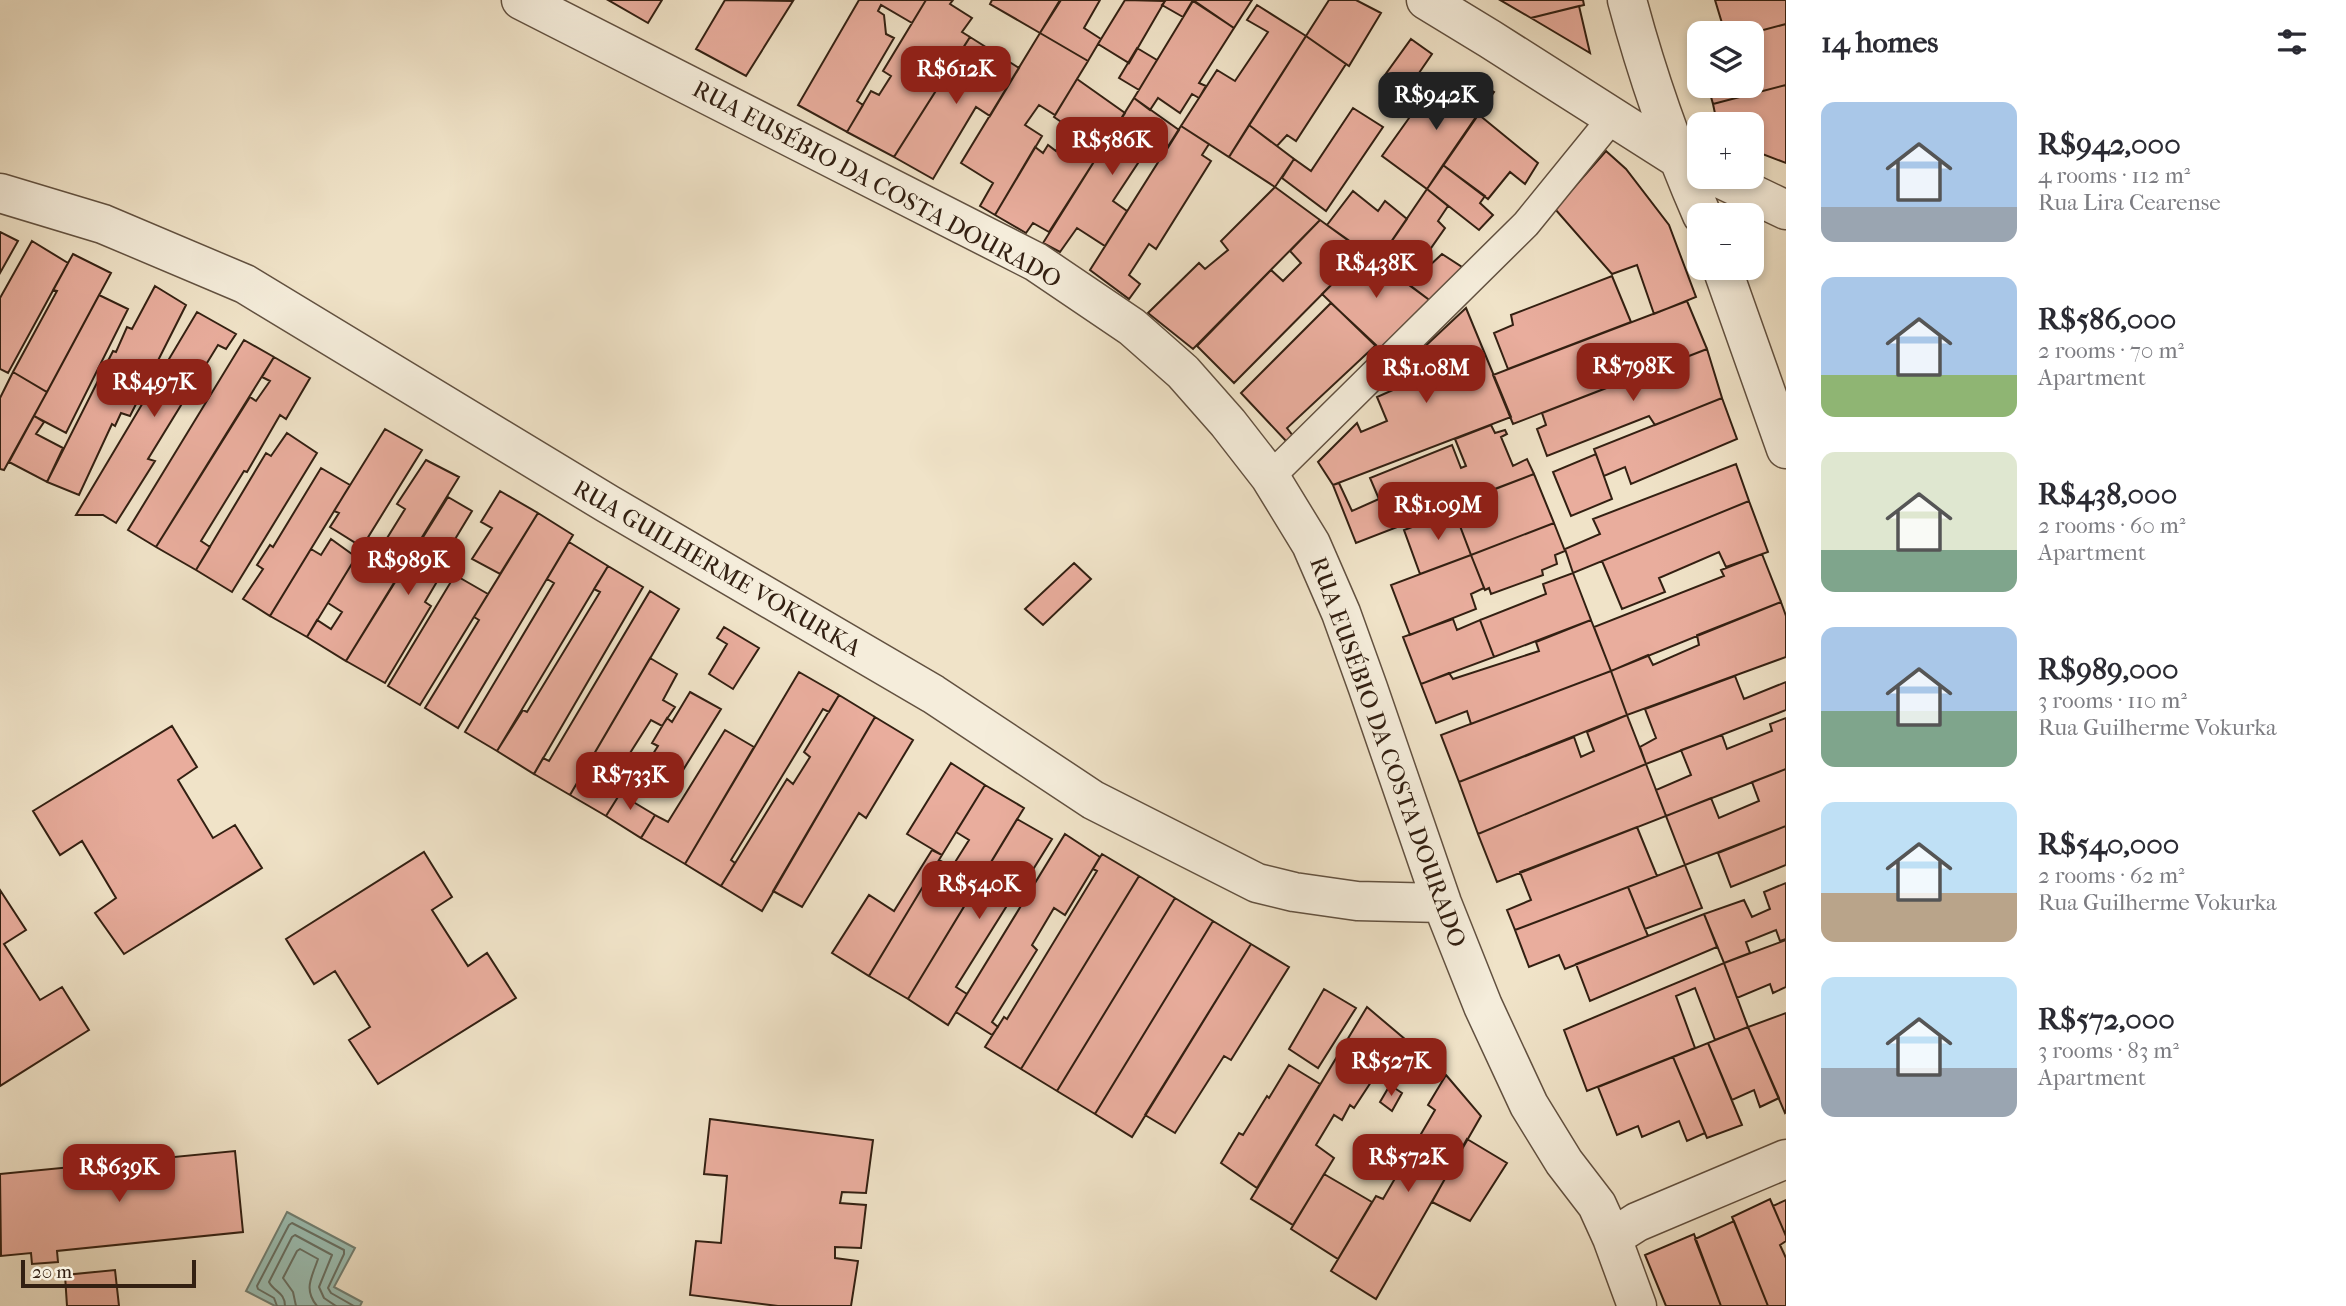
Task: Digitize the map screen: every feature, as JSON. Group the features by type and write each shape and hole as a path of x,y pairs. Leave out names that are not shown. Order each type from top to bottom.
{"street":[{"name":"RUA EUSÉBIO DA COSTA DOURADO","path":"521,0 1036,262 1132,327 1183,372 1228,423 1270,477 1311,544 1341,613 1442,903 1483,1006 1529,1105 1563,1162 1597,1205 1637,1306"},
{"path":"1426,0 1687,162"},
{"path":"1627,0 1647,75 1687,161"},
{"path":"1742,189 1786,210"},
{"name":"RUA GUILHERME VOKURKA","path":"0,193 103,224 245,285 574,484 933,694 1093,800 1256,883 1294,892 1357,901 1442,903"},
{"path":"1726,280 1786,449"},
{"path":"1612,1238 1637,1222 1786,1159"}],"lane":[{"path":"1270,477 1526,224 1613,117"}],"water":[{"path":"287,1212 355,1248 334,1287 362,1302 360,1306 275,1306 246,1291"}],"building":[{"path":"608,0 662,0 648,23"},
{"path":"725,0 793,1 746,76 696,49"},
{"path":"859,0 926,0 912,23 881,5 878,11 884,15 886,34 894,38 857,101 863,105 847,132 798,105"},
{"path":"926,0 953,0 950,4 972,18 962,32 970,37 894,157 847,132 871,91 879,95 891,76 883,71"},
{"path":"992,0 1061,0 1040,33 990,4"},
{"path":"1060,0 1100,0 1084,28 1101,39 1088,61 1040,33"},
{"path":"1125,0 1165,1 1129,63 1098,44"},
{"path":"1166,0 1193,0 1183,17 1162,5"},
{"path":"1193,0 1252,0 1234,28"},
{"path":"1329,0 1356,0 1381,13 1349,66 1306,36"},
{"path":"1500,0 1583,0 1584,5 1531,18"},
{"path":"1715,0 1786,0 1786,24 1764,30 1764,21 1721,21"},
{"path":"1193,1 1234,28 1199,83 1206,86 1199,98 1192,94 1180,113 1158,98 1150,110 1134,98"},
{"path":"1257,5 1306,36 1229,157 1181,126 1217,70 1235,81 1268,32 1247,20"},
{"path":"1579,6 1590,53 1531,18"},
{"path":"1786,24 1786,85 1764,91 1764,30"},
{"path":"1040,33 1088,61 1055,115 1039,105 1025,125 1042,136 995,215 980,206 993,183 961,163"},
{"path":"1306,36 1346,64 1296,141 1287,135 1277,146 1249,125"},
{"path":"970,37 1019,68 990,116 976,107 933,179 894,157"},
{"path":"1411,39 1432,54 1408,89 1385,75"},
{"path":"1137,48 1157,60 1139,90 1119,78"},
{"path":"1470,77 1494,92 1427,189 1382,156 1429,90 1451,103"},
{"path":"1077,79 1125,113 1049,232 1033,223 1026,233 995,215 1035,147 1043,153 1048,145 1056,151 1070,128 1054,117"},
{"path":"1786,85 1786,163 1764,155 1764,112 1715,112 1713,104 1736,98 1764,98 1764,91"},
{"path":"1134,98 1179,130 1162,157 1148,148 1113,201 1127,211 1105,246 1077,228 1060,252 1043,243"},
{"path":"1711,98 1736,98 1713,104"},
{"path":"1353,108 1383,127 1326,211 1282,178 1294,159 1311,171"},
{"path":"1478,114 1538,163 1525,184 1510,172 1488,199 1443,165"},
{"path":"1249,125 1294,159 1275,187 1229,157"},
{"path":"1181,126 1209,144 1202,155 1211,161 1156,249 1149,244 1129,275 1140,284 1129,299 1090,270"},
{"path":"1606,151 1626,169 1669,225 1687,273 1687,280 1690,280 1696,297 1654,314 1637,265 1612,274 1555,209"},
{"path":"1443,165 1485,196 1480,203 1493,215 1479,230 1427,189"},
{"path":"1275,187 1320,220 1193,349 1148,313 1199,263 1205,269 1228,250 1221,241"},
{"path":"1427,189 1448,206 1438,221 1445,228 1422,261 1427,268 1442,254 1465,269 1432,302 1378,261"},
{"path":"1353,191 1378,211 1385,201 1407,219 1378,261 1327,225"},
{"path":"1320,220 1364,252 1234,383 1197,346 1271,270 1283,281 1301,263 1290,251"},
{"path":"0,232 18,241 0,273"},
{"path":"32,241 68,263 8,373 0,369 0,298"},
{"path":"1364,252 1432,302 1381,351 1322,294"},
{"path":"73,254 111,273 47,392 13,372 57,291 53,290"},
{"path":"1612,276 1631,322 1508,369 1494,333 1513,325 1511,315"},
{"path":"155,286 186,305 130,416 121,413 115,426 112,424 79,495 47,482 113,351 116,352 127,327 132,329"},
{"path":"99,295 128,309 66,433 34,416"},
{"path":"1687,301 1707,349 1513,424 1493,375"},
{"path":"1331,303 1376,345 1287,428 1293,436 1287,442 1241,393"},
{"path":"1466,308 1511,417 1333,485 1318,462 1357,423 1361,432 1387,421 1377,397 1411,382 1403,367"},
{"path":"197,312 236,334 226,349 218,345 148,459 155,461 116,523 103,515 76,515"},
{"path":"244,340 274,357 156,547 128,530"},
{"path":"1707,349 1722,398 1655,425 1649,416 1547,456 1537,429 1546,425 1542,413"},
{"path":"274,357 310,378 286,419 280,415 247,472 244,471 201,541 210,547 196,570 156,547 250,397 256,401 270,381 262,377"},
{"path":"13,372 47,392 4,470 0,469 0,398"},
{"path":"1722,398 1737,439 1631,484 1625,467 1604,476 1594,449"},
{"path":"34,416 44,422 36,434 63,448 47,482 9,462"},
{"path":"1491,425 1495,433 1505,430 1507,434 1501,437 1513,466 1527,459 1534,474 1356,543 1333,485 1339,483 1352,511 1379,499 1370,478 1452,445 1461,468 1466,466 1455,439"},
{"path":"385,429 422,450 362,547 330,527 339,513 334,511"},
{"path":"287,433 317,453 232,592 196,570 266,453 271,456"},
{"path":"1596,454 1612,499 1571,516 1553,472"},
{"path":"426,460 459,477 346,661 307,637 317,620 331,629 342,612 328,603 356,557 371,564 405,509 397,504"},
{"path":"1736,464 1749,501 1573,573 1565,549 1600,534 1593,519"},
{"path":"321,468 350,485 270,616 243,599 263,569 257,565 270,545 273,547"},
{"path":"1534,474 1554,523 1471,555 1452,505"},
{"path":"500,491 538,513 500,574 472,559 492,528 481,522"},
{"path":"448,497 472,511 440,564 445,568 425,602 431,606 385,683 346,661"},
{"path":"1749,501 1768,552 1726,567 1719,552 1659,578 1665,592 1622,609 1602,561"},
{"path":"1452,505 1471,555 1420,574 1404,530 1442,516 1440,511"},
{"path":"538,513 573,535 458,728 425,708 479,620 474,617"},
{"path":"1554,523 1565,551 1555,555 1557,564 1542,570 1543,575 1491,594 1489,588 1485,590 1471,555"},
{"path":"331,539 356,557 307,637 270,616 311,549 321,555"},
{"path":"569,542 608,566 497,751 465,732 554,583 547,579"},
{"path":"1762,554 1781,602 1611,671 1594,627 1724,576 1721,570"},
{"path":"1471,555 1484,588 1471,594 1476,609 1410,635 1391,585"},
{"path":"1074,563 1091,579 1043,625 1025,609"},
{"path":"608,566 643,587 534,774 497,751 523,710 527,712 600,592 594,589"},
{"path":"1573,573 1591,620 1494,657 1480,620 1546,594 1543,584"},
{"path":"455,575 488,594 420,705 388,686"},
{"path":"650,591 679,609 570,795 534,774 543,758 549,761"},
{"path":"1781,602 1786,616 1786,657 1627,715 1611,671 1648,655 1653,665 1699,645 1697,635"},
{"path":"1453,619 1457,630 1480,620 1494,657 1421,684 1403,637"},
{"path":"1591,620 1611,671 1471,724 1467,711 1436,723 1421,684 1449,673 1453,679 1539,651 1536,642"},
{"path":"724,627 759,648 733,689 709,674 727,644 717,638"},
{"path":"650,658 677,674 663,700 675,707 662,726 651,720 625,761 636,768 606,816 570,795"},
{"path":"1611,671 1627,715 1459,782 1441,735"},
{"path":"799,672 839,695 829,712 823,709 731,860 735,863 721,886 685,864"},
{"path":"1735,676 1744,699 1786,682 1786,710 1646,764 1640,747 1656,738 1645,709"},
{"path":"690,692 721,709 670,791 641,773 658,746 652,743 667,718 672,722"},
{"path":"839,695 875,717 762,911 721,886 787,779 793,784 810,757 804,752"},
{"path":"1627,715 1646,764 1478,834 1459,782 1574,737 1581,757 1594,751 1587,732"},
{"path":"875,717 913,740 866,818 859,813 802,907 773,891"},
{"path":"1786,718 1786,769 1666,816 1656,790 1691,775 1681,750 1722,735 1727,749 1772,731 1770,724"},
{"path":"172,726 197,767 178,780 213,838 235,825 262,868 124,954 95,913 116,898 82,841 60,855 33,811"},
{"path":"725,730 754,747 685,864 641,838 655,815 668,822"},
{"path":"951,763 985,785 942,855 907,834"},
{"path":"1646,764 1666,816 1497,882 1478,834"},
{"path":"1786,769 1786,826 1685,865 1666,816 1711,798 1719,818 1759,801 1752,782"},
{"path":"628,781 638,787 630,800 655,815 641,838 606,816"},
{"path":"985,785 1024,808 908,999 869,976 939,860 952,867 969,840 956,832"},
{"path":"1017,819 1052,839 956,987 967,994 948,1025 908,999"},
{"path":"1786,826 1786,865 1731,887 1718,853"},
{"path":"1637,827 1657,876 1515,930 1507,910 1531,900 1520,872"},
{"path":"1065,834 1100,857 1065,915 1054,908 1032,945 1037,950 992,1022 998,1027 992,1035 956,1012"},
{"path":"932,850 942,855 869,976 832,953 869,895 894,911"},
{"path":"424,852 452,897 432,910 468,966 487,953 516,998 378,1084 349,1040 370,1027 335,971 314,984 286,939"},
{"path":"1102,854 1139,876 1021,1069 985,1047 1004,1017 1007,1019 1097,871 1093,869"},
{"path":"1685,865 1702,908 1645,929 1628,887"},
{"path":"1139,876 1175,898 1057,1091 1021,1069"},
{"path":"1786,883 1786,939 1780,941 1776,930 1746,942 1750,953 1724,963 1704,914 1744,900 1752,917 1770,909 1764,892"},
{"path":"1628,887 1648,936 1565,969 1559,955 1529,967 1515,930"},
{"path":"0,890 26,930 4,944 40,1000 62,987 89,1030 0,1086"},
{"path":"1175,898 1213,921 1095,1114 1057,1091"},
{"path":"1704,914 1717,947 1590,1001 1576,964"},
{"path":"1213,921 1251,944 1132,1137 1095,1114"},
{"path":"1786,940 1786,987 1773,993 1770,984 1737,998 1724,963"},
{"path":"1251,944 1289,967 1231,1060 1224,1056 1175,1133 1145,1115"},
{"path":"1724,963 1748,1027 1715,1040 1695,988 1676,996 1695,1048 1587,1091 1564,1030"},
{"path":"1324,989 1356,1008 1318,1068 1289,1049"},
{"path":"1367,1007 1406,1040 1380,1082 1373,1079 1354,1108 1350,1105 1342,1120 1334,1115 1316,1145 1334,1158 1293,1225 1251,1199"},
{"path":"1786,1013 1786,1112 1785,1113 1748,1027"},
{"path":"1748,1027 1779,1098 1760,1107 1754,1090 1732,1100 1708,1043"},
{"path":"1708,1043 1742,1125 1707,1138 1673,1057"},
{"path":"1673,1057 1705,1133 1687,1141 1679,1121 1642,1137 1638,1126 1617,1135 1598,1087"},
{"path":"1289,1065 1320,1084 1257,1188 1221,1163 1239,1133 1243,1135 1267,1096 1269,1098"},
{"path":"1446,1075 1481,1116 1376,1299 1331,1271 1376,1196 1383,1199 1435,1110 1428,1105"},
{"path":"1390,1085 1402,1093 1392,1111 1380,1102"},
{"path":"710,1119 873,1140 866,1193 842,1192 840,1203 866,1205 861,1248 835,1247 835,1258 858,1261 851,1306 778,1306 690,1295 696,1241 721,1243 727,1176 704,1174"},
{"path":"1467,1139 1507,1163 1470,1221 1432,1202"},
{"path":"235,1151 243,1232 57,1251 58,1262 32,1264 31,1253 1,1256 0,1174"},
{"path":"1324,1174 1372,1202 1338,1259 1291,1229"},
{"path":"1770,1199 1786,1236 1786,1241 1780,1245 1786,1258 1786,1306 1768,1306 1732,1217"},
{"path":"1786,1200 1786,1236 1773,1206"},
{"path":"1734,1221 1768,1306 1721,1306 1695,1239"},
{"path":"1694,1234 1721,1306 1666,1306 1645,1255"},
{"path":"115,1270 119,1306 67,1306 65,1275"}]}
